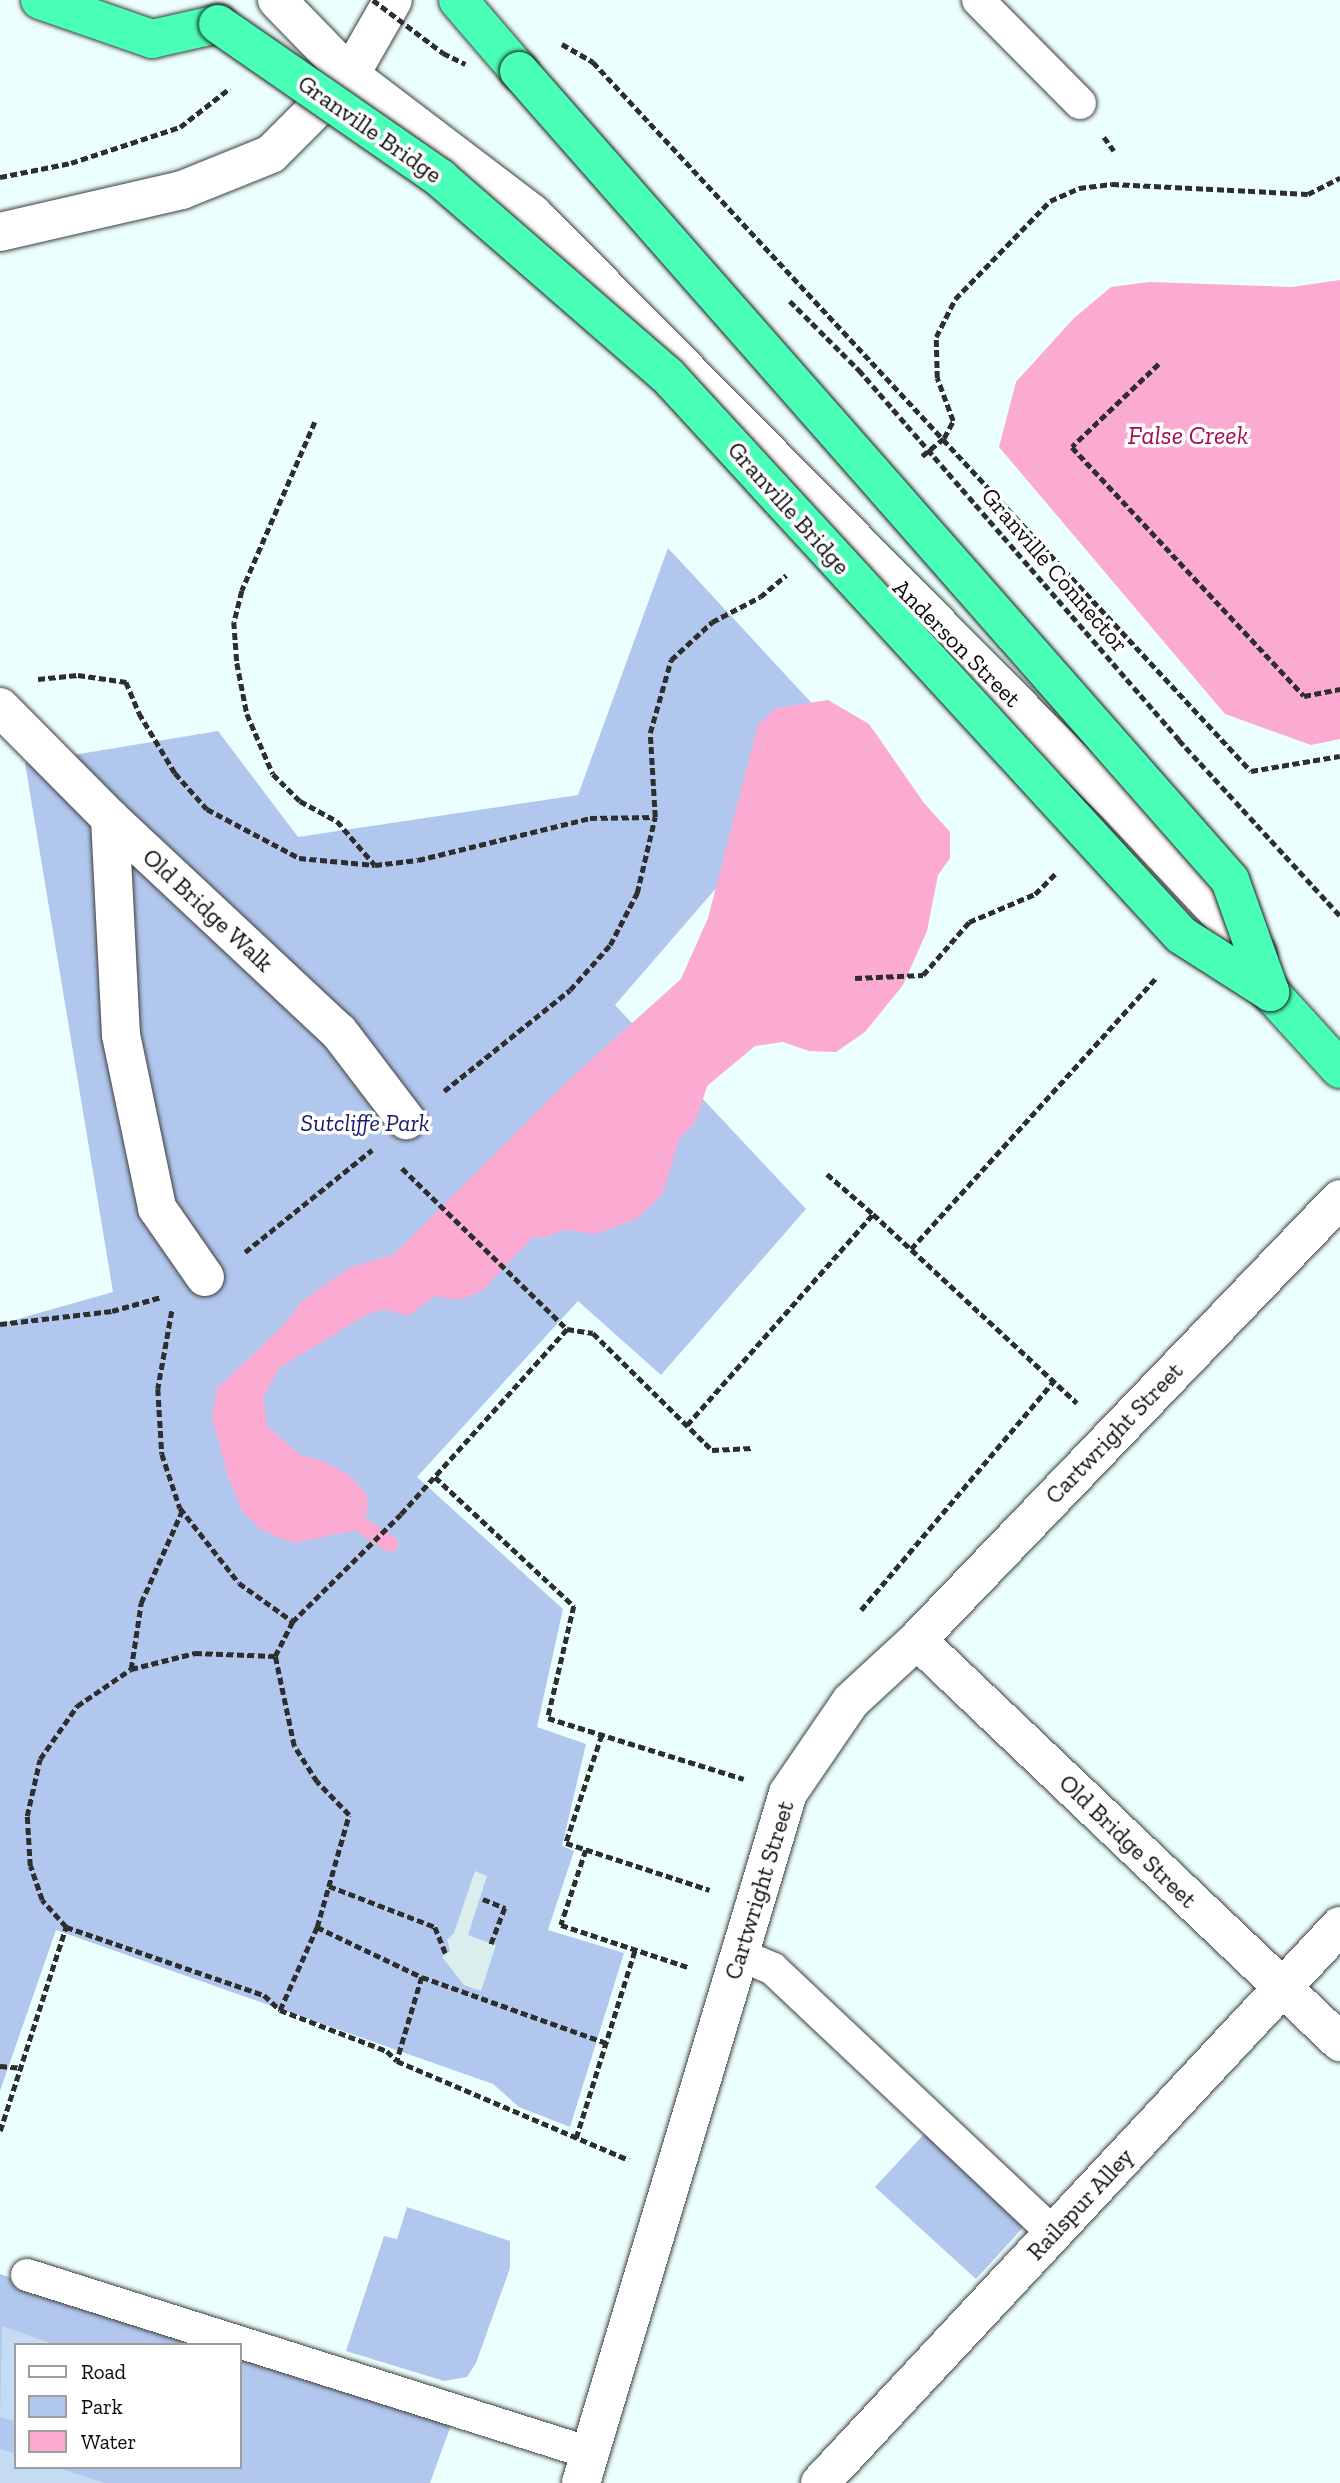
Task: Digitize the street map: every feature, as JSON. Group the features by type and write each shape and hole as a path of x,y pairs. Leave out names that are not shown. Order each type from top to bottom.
{"highway":[{"path":"40,0 152,39 218,24"},
{"name":"Granville Bridge","path":"189,0 218,24 440,178 667,375 1181,935 1270,992 1340,1069"},
{"path":"458,0 1230,880 1270,992"}],"street":[{"path":"0,232 182,190 271,154 350,75 393,0"},
{"name":"Anderson Street","path":"277,1 350,75 533,214 1121,809 1340,1045"},
{"name":"Old Bridge Walk","path":"0,707 110,818 339,1032 406,1120"},
{"path":"110,818 121,1035 157,1208 190,1285"},
{"name":"Cartwright Street","path":"586,2468 788,1793 850,1701 916,1640 1340,1199"},
{"name":"Old Bridge Street","path":"916,1640 1340,2042"},
{"name":"Railspur Alley","path":"820,2483 1340,1926"}],"lane":[{"path":"978,0 1080,103"},
{"path":"734,1967 773,1969 1053,2233"},
{"path":"27,2275 224,2343"},
{"path":"242,2349 586,2468"}],"path":[{"path":"373,0 443,53 466,64"},
{"path":"558,41 593,62 1251,771 1340,756"},
{"path":"0,177 71,163 180,127 234,86"},
{"path":"934,446 944,438 953,421 937,379 936,337 955,299 1050,201 1080,188 1112,184 1308,194 1340,178"},
{"name":"Granville Connector","path":"785,297 859,370 1179,740 1340,916"},
{"path":"1159,364 1072,447 1304,696 1340,689"},
{"path":"315,422 242,591 234,622 237,663 247,714 273,774 300,801 337,821 375,865"},
{"path":"0,1324 112,1311 190,1285 264,1240 406,1120 570,990 610,945 637,893 655,817 650,733 671,660 712,622 760,597 789,572"},
{"path":"63,677 126,682 139,713 175,773 208,809 299,858 375,865 418,860 590,818 655,817"},
{"path":"855,978 923,975 969,922 1035,894 1064,866"},
{"path":"911,1249 1163,969"},
{"path":"827,1174 1112,1435"},
{"path":"431,1196 567,1329 593,1333 712,1450 752,1447"},
{"path":"687,1425 873,1214"},
{"path":"190,1285 158,1390 162,1454 182,1511 239,1583 292,1622"},
{"path":"280,2010 317,1927 349,1815 317,1782 294,1746 275,1656 292,1622 333,1585 401,1514 567,1329"},
{"path":"861,1610 1054,1381"},
{"path":"435,1477 574,1606 548,1718 788,1793"},
{"path":"131,1669 141,1603 182,1511"},
{"path":"275,1656 195,1653 131,1669 77,1706 40,1759 27,1816 30,1866 42,1900 66,1927 264,1995 280,2010 387,2051 397,2062 673,2176"},
{"path":"601,1735 566,1843 753,1904"},
{"path":"586,1850 561,1925 635,1950 734,1967"},
{"path":"329,1886 429,1924 446,1954"},
{"path":"483,1899 505,1908 491,1944"},
{"path":"0,2131 66,1927"},
{"path":"317,1927 422,1977 606,2043"},
{"path":"576,2138 635,1950"},
{"path":"397,2062 422,1977"},
{"path":"0,2066 20,2068"}],"green space":[{"name":"Sutcliffe Park","path":"668,548 845,739 615,1005 806,1209 661,1375 578,1301 417,1477 563,1609 537,1727 586,1744 562,1846 574,1851 548,1930 624,1953 570,2127 519,2107 493,2084 56,1930 0,2091 0,1324 113,1292 25,763 218,731 298,837 578,795"},
{"path":"927,2131 1027,2223 976,2279 875,2187"},
{"path":"407,2207 510,2241 510,2268 476,2363 467,2377 444,2381 346,2351 384,2236 397,2239"},
{"path":"0,2274 205,2343 14,2343 14,2469 242,2469 242,2355 451,2425 430,2483 0,2483"}],"shaded area":[{"path":"475,1871 487,1876 468,1935 496,1945 481,1991 464,1985 442,1957 450,1951 447,1940 454,1933"},
{"path":"2,2326 50,2343 14,2343 14,2421 0,2417"},
{"path":"0,2449 14,2453 14,2469 62,2469 105,2483 0,2483"}],"water":[{"name":"False Creek","path":"1340,280 1340,739 1311,745 1225,714 999,447 1016,382 1073,319 1111,287 1149,282 1292,287"},
{"path":"828,700 869,724 924,803 950,832 950,858 938,875 927,931 903,985 865,1032 836,1052 809,1051 783,1042 755,1046 707,1086 696,1121 679,1140 662,1195 637,1219 597,1234 564,1230 543,1238 534,1236 482,1291 459,1300 435,1296 408,1316 384,1309 368,1314 279,1368 263,1398 267,1426 300,1455 324,1461 350,1476 367,1495 368,1511 357,1530 294,1543 261,1530 243,1512 229,1480 212,1417 217,1388 282,1327 301,1302 349,1268 394,1254 573,1076 681,979 708,918 758,725 776,708"}],"waterway":[{"path":"361,1525 390,1544"}]}
